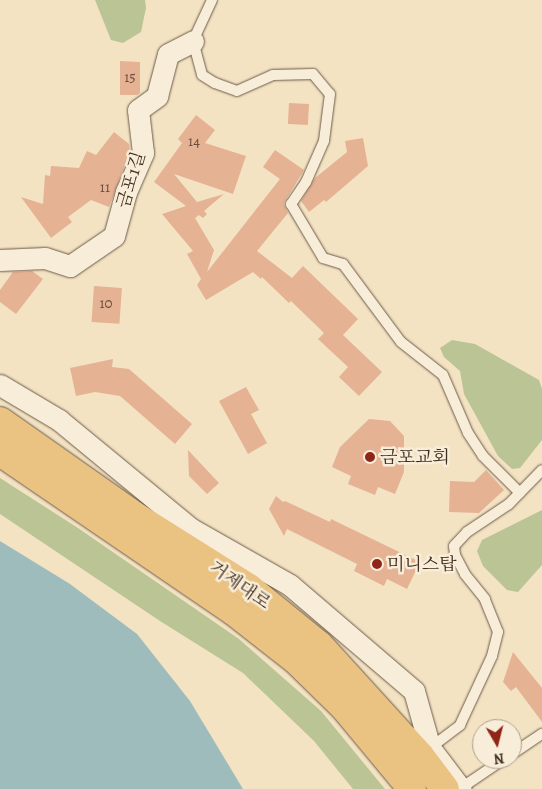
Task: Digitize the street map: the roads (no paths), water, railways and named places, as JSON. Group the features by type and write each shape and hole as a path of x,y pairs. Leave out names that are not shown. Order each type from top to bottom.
{"highway":[{"name":"거제대로","path":"0,421 138,518 249,588 319,645 452,787"},
{"name":"거제대로","path":"6,458 232,610 296,660 345,708 412,789"},
{"path":"138,518 190,528 249,588"},
{"path":"363,691 430,748 452,787"}],"street":[{"name":"금포1길","path":"0,260 45,258 70,266 114,236 126,192 143,153 138,110 157,96 168,54 193,41"},
{"path":"0,385 59,420 190,528 290,586 414,691 430,748"}],"lane":[{"path":"212,0 193,41 202,75 215,83 237,91 273,75 313,74 330,94 324,141 306,182 292,204 323,258 343,264 401,342 443,375 468,433 484,456 520,493"},
{"path":"430,748 460,725 492,656 498,632 485,599 465,574 455,555 454,546 467,532 509,504 542,470"},
{"path":"522,747 542,734"},
{"path":"452,787 485,769"}],"water":[{"path":"0,541 70,584 137,634 190,701 243,789 0,789"}],"place":[{"name":"금포교회","path":"370,457"},
{"name":"미니스탑","path":"377,564"}]}
